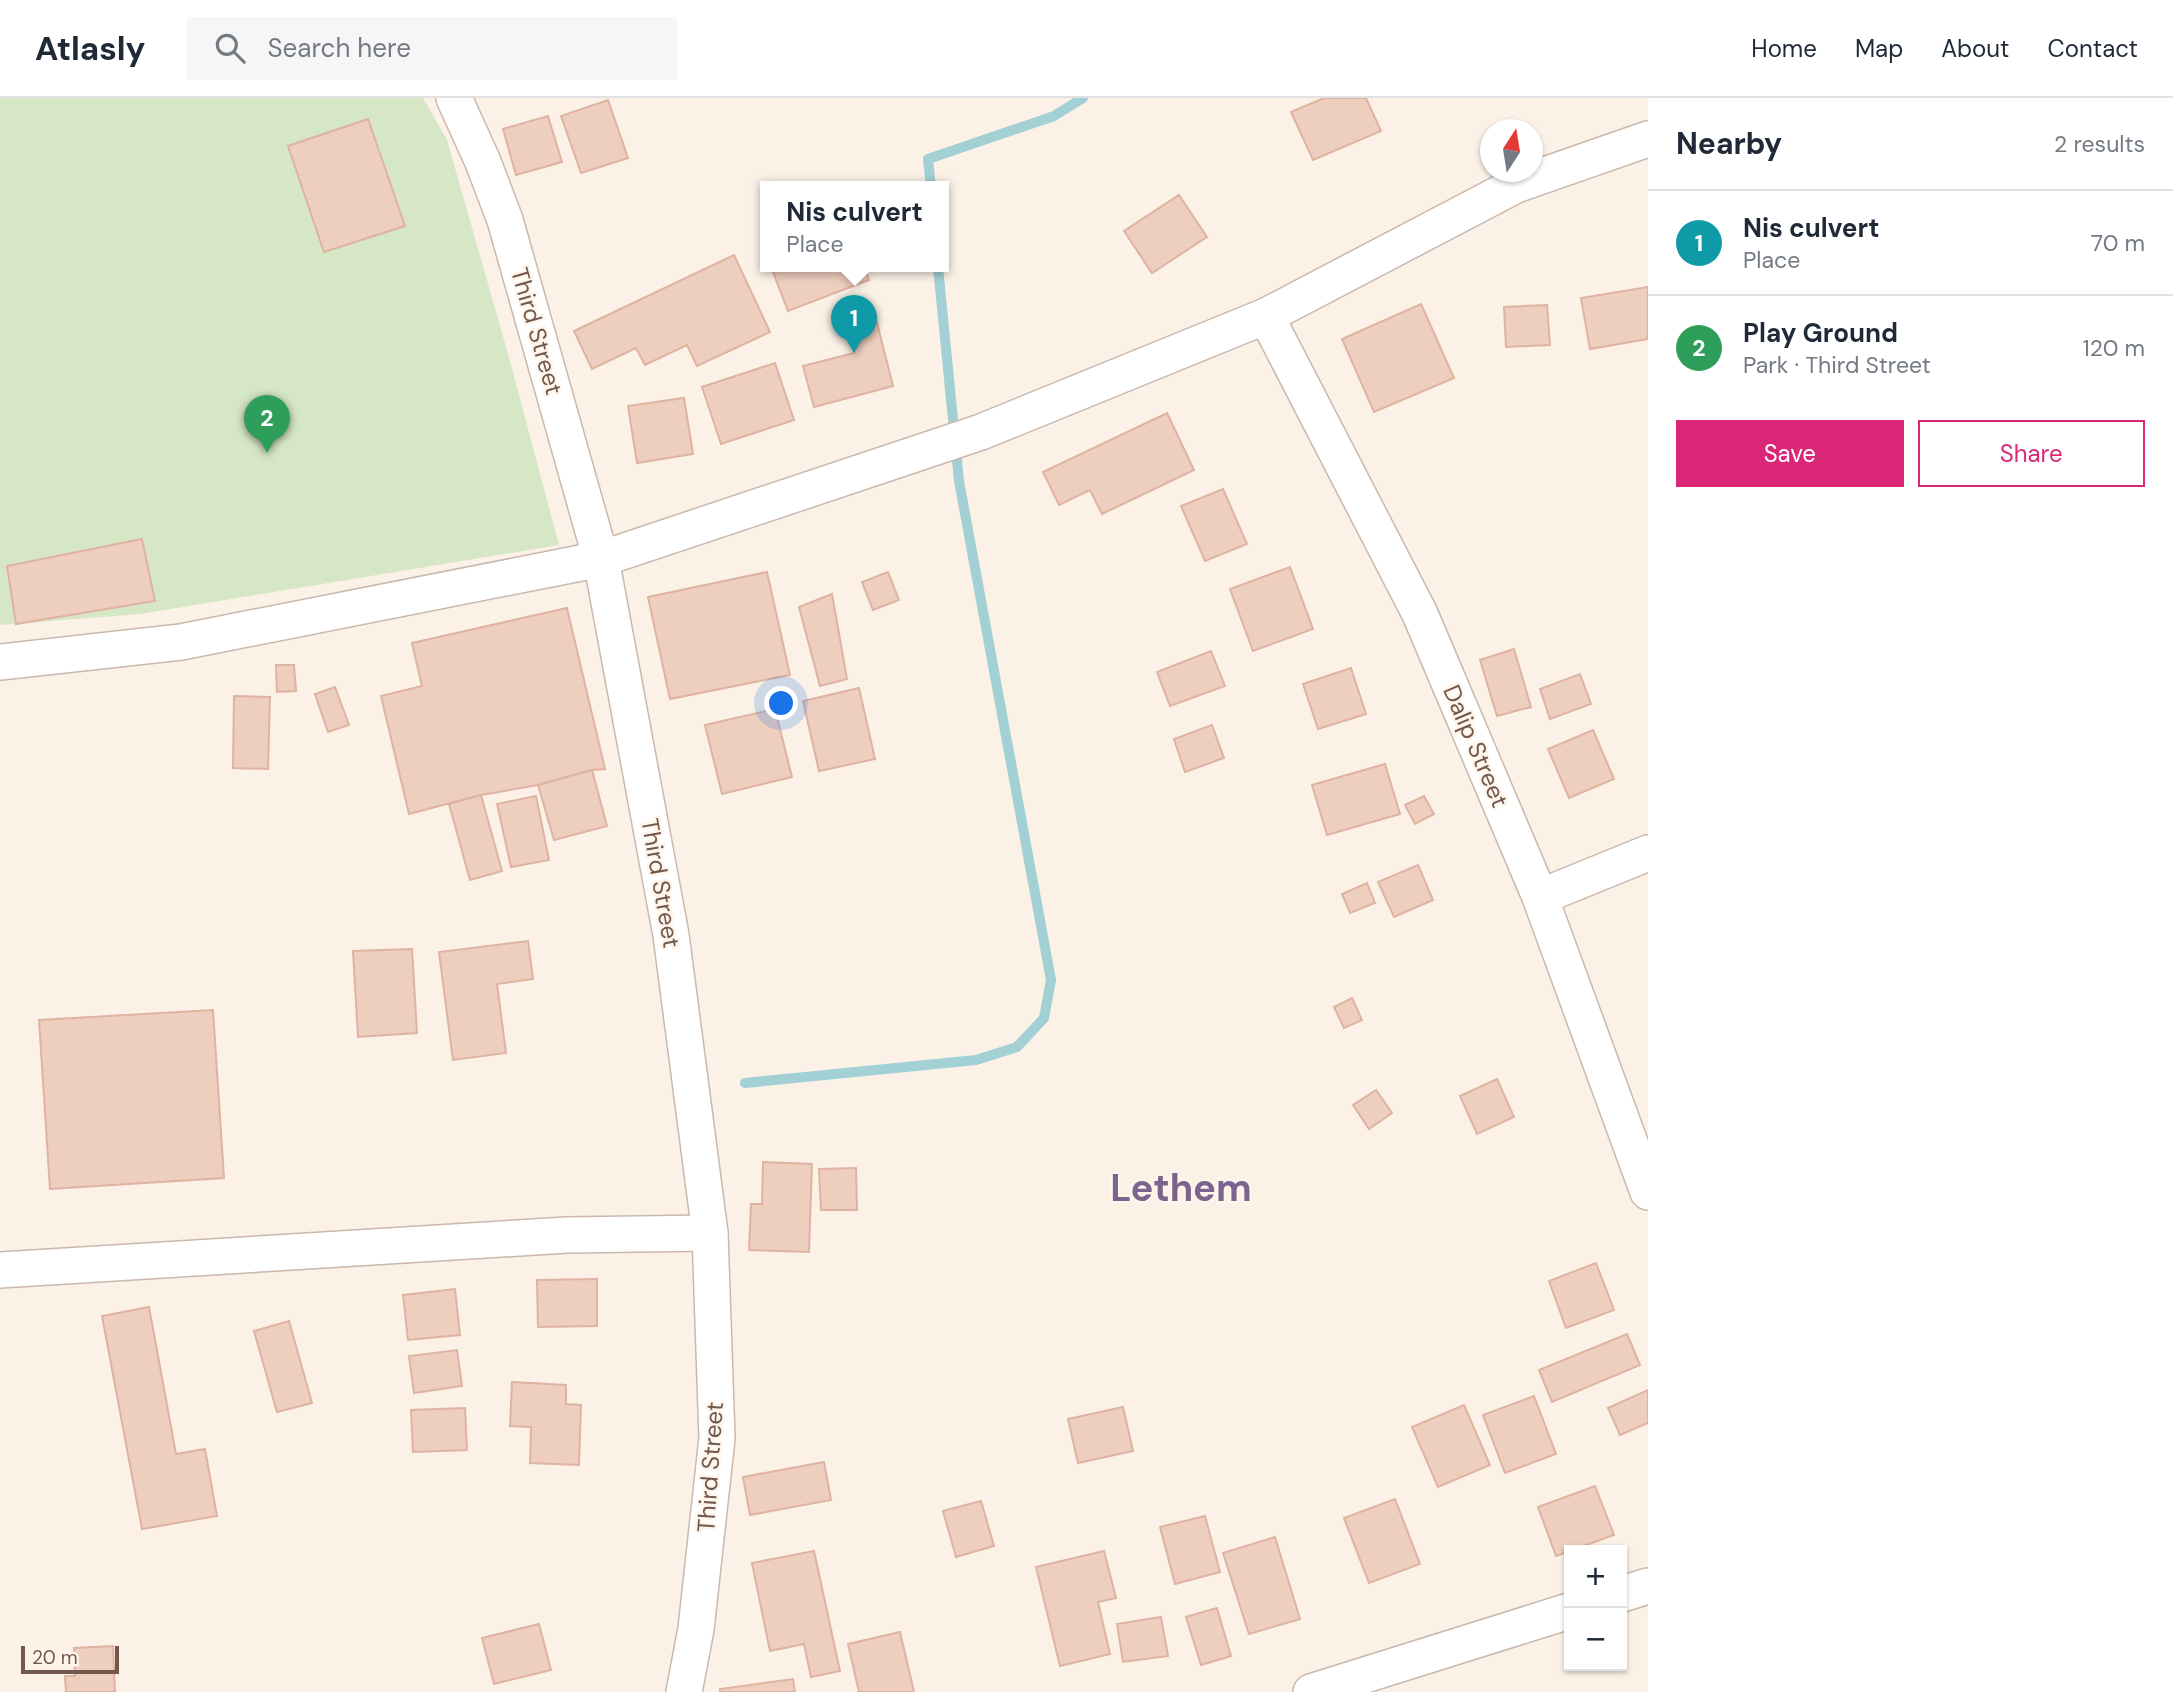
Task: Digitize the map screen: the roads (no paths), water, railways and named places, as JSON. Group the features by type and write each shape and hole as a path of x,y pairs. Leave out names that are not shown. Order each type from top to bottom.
{"street":[{"name":"Third Street","path":"454,98 505,220 601,559 671,935 710,1233 717,1438 696,1629 684,1692"},
{"path":"0,662 181,642 601,559 956,440 1266,316 1516,185 1648,139"},
{"name":"Dalip Street","path":"1266,316 1420,614 1540,897 1648,1192"},
{"path":"1540,897 1648,853"},
{"path":"0,1270 567,1235 710,1233"},
{"path":"1627,1592 1648,1586"},
{"path":"1311,1692 1564,1613"}],"waterway":[{"path":"930,181 928,159 1054,116 1083,98"},
{"path":"745,1083 976,1060 1017,1047 1044,1018 1051,980 959,481 938,272"}],"place":[{"name":"Nis culvert","path":"854,353"},
{"name":"Play Ground","path":"267,453"}],"district":[{"name":"Lethem","path":"1181,1188"}]}
